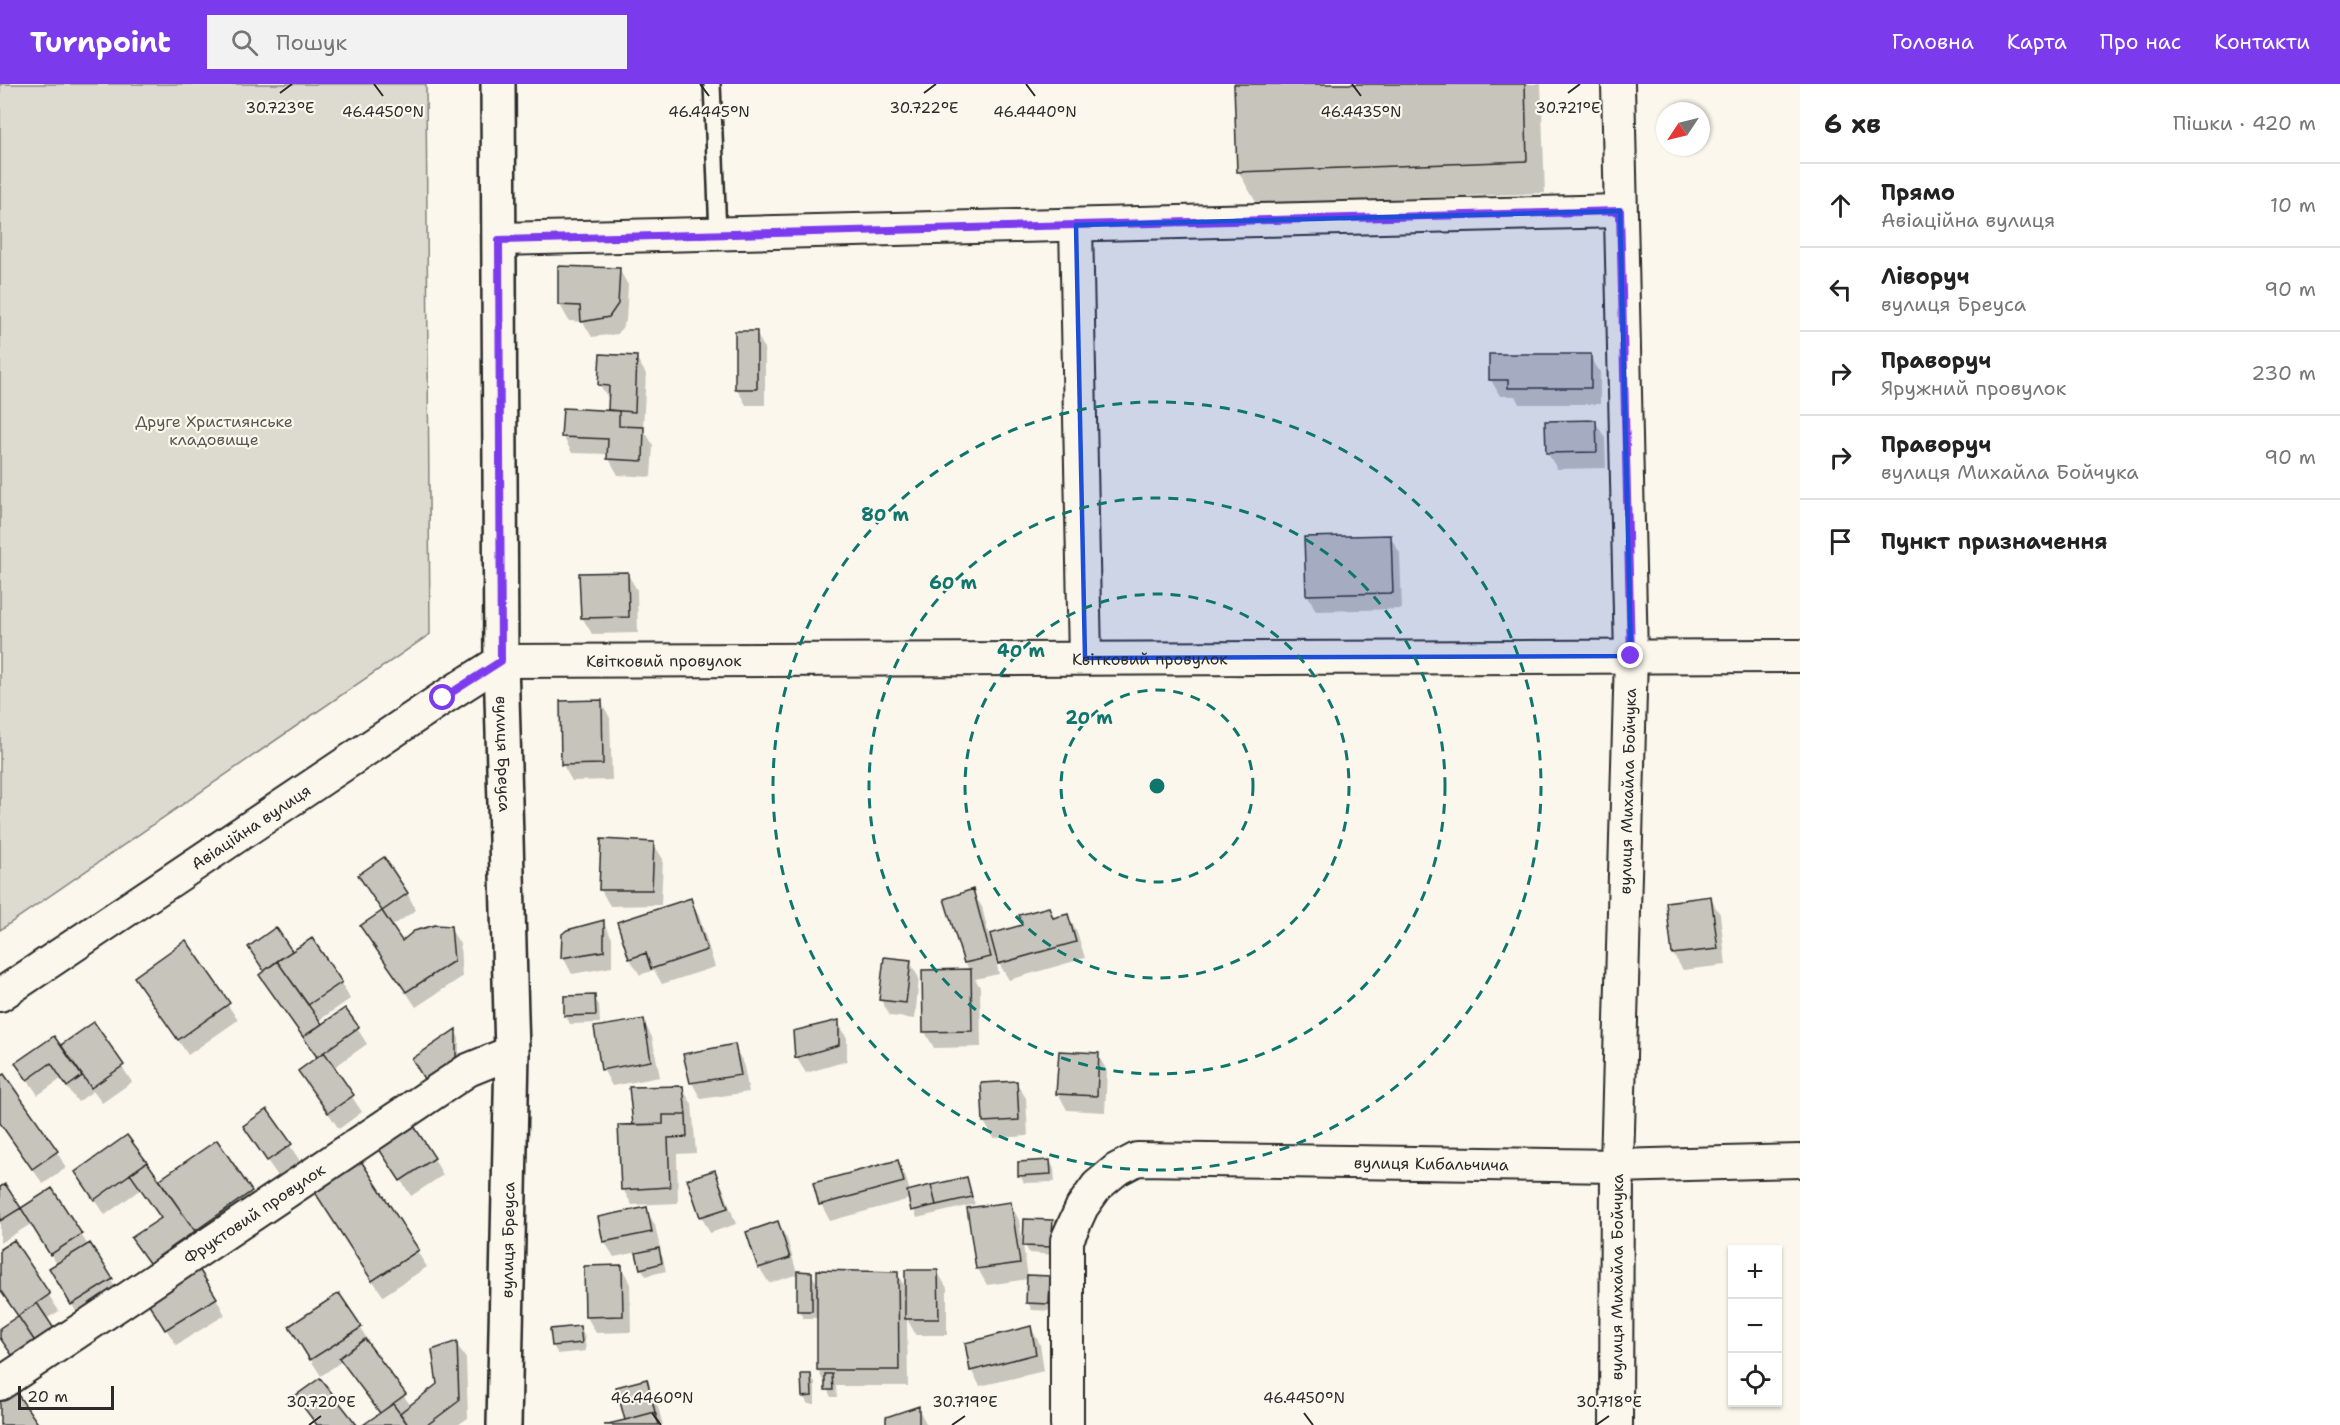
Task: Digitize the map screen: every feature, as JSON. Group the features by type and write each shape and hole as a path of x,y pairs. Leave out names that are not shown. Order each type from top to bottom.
{"street":[{"name":"вулиця Бреуса","path":"498,84 501,661 512,1052 504,1425"},
{"name":"вулиця Михайла Бойчука","path":"1616,1425 1617,1166 1631,656 1618,84"},
{"path":"499,240 1620,211"},
{"path":"1076,225 1085,658"},
{"name":"Квітковий провулок","path":"501,661 1800,656"},
{"name":"Авіаційна вулиця","path":"0,995 501,661"},
{"name":"Фруктовий провулок","path":"0,1384 468,1070 512,1052"},
{"name":"вулиця Кибальчича","path":"1067,1425 1067,1240 1082,1207 1097,1186 1116,1170 1137,1159 1617,1166 1800,1161"}],"lane":[{"path":"712,84 718,234"}],"highlighted area":[{"path":"1620,211 1631,656 1085,658 1076,225"}],"green space":[{"name":"Друге Християнське кладовище","path":"0,84 426,84 430,634 0,930"}],"building":[{"path":"1234,84 1525,84 1527,161 1237,172"},
{"path":"558,266 620,268 618,304 609,317 581,322 580,306 558,305"},
{"path":"735,331 757,331 757,389 735,389"},
{"path":"600,354 637,356 635,412 608,410 609,386 598,385"},
{"path":"1489,354 1591,354 1591,388 1508,388 1508,380 1489,380"},
{"path":"563,408 619,411 619,426 644,427 643,461 607,459 608,439 561,437"},
{"path":"1596,420 1597,452 1546,453 1545,421"},
{"path":"1391,535 1393,593 1306,595 1304,537"},
{"path":"628,572 629,617 581,618 579,573"},
{"path":"602,700 603,764 561,765 560,701"},
{"path":"601,839 654,842 652,890 599,890"},
{"path":"384,857 408,893 382,911 358,875"},
{"path":"973,889 991,957 964,963 944,899"},
{"path":"1711,896 1718,949 1672,954 1666,902"},
{"path":"691,898 707,950 651,969 646,953 629,959 617,922"},
{"path":"1049,907 1053,918 1068,914 1076,942 998,964 990,934 1022,925 1019,915"},
{"path":"382,911 402,941 414,931 435,925 451,926 454,961 406,992 360,926"},
{"path":"604,920 604,951 561,958 562,934 567,930"},
{"path":"276,927 292,951 264,971 248,947"},
{"path":"312,938 342,982 308,1005 277,961"},
{"path":"186,940 230,1003 178,1040 134,977"},
{"path":"884,957 911,960 906,1003 879,1000"},
{"path":"277,961 322,1024 303,1037 259,975"},
{"path":"971,969 972,1031 923,1032 922,970"},
{"path":"595,995 596,1015 564,1016 564,996"},
{"path":"345,1008 359,1027 317,1057 303,1037"},
{"path":"644,1019 651,1061 601,1070 594,1027"},
{"path":"839,1020 839,1045 795,1058 793,1031"},
{"path":"94,1022 124,1065 91,1088 61,1045"},
{"path":"456,1029 456,1060 424,1079 412,1059"},
{"path":"54,1036 82,1076 67,1087 51,1063 27,1080 15,1063"},
{"path":"735,1044 741,1075 690,1083 683,1054"},
{"path":"1059,1051 1099,1053 1097,1096 1056,1094"},
{"path":"324,1052 354,1095 328,1113 298,1071"},
{"path":"4,1074 58,1151 32,1169 0,1123 0,1076"},
{"path":"1017,1081 1019,1120 983,1122 981,1083"},
{"path":"683,1086 686,1115 663,1115 663,1124 633,1125 629,1087"},
{"path":"267,1109 292,1144 267,1161 243,1126"},
{"path":"663,1115 686,1115 687,1137 668,1138 670,1187 621,1190 618,1125 663,1124"},
{"path":"412,1123 435,1158 400,1181 377,1146"},
{"path":"127,1135 147,1162 94,1200 75,1172"},
{"path":"217,1140 252,1191 195,1231 159,1180"},
{"path":"898,1160 904,1182 819,1205 813,1183"},
{"path":"1050,1160 1051,1174 1018,1176 1018,1162"},
{"path":"361,1161 419,1250 372,1281 314,1191"},
{"path":"147,1162 195,1231 149,1263 131,1238 161,1218 130,1174"},
{"path":"715,1170 728,1208 700,1217 687,1179"},
{"path":"967,1177 972,1197 936,1205 931,1185"},
{"path":"5,1184 21,1208 0,1221 0,1187"},
{"path":"931,1185 936,1205 911,1211 907,1191"},
{"path":"52,1188 82,1234 50,1255 21,1208"},
{"path":"1011,1202 1020,1263 976,1269 967,1208"},
{"path":"647,1207 652,1232 603,1242 598,1217"},
{"path":"1024,1219 1053,1220 1051,1247 1023,1246"},
{"path":"778,1221 790,1258 758,1268 746,1232"},
{"path":"14,1240 50,1294 18,1316 0,1290 0,1249"},
{"path":"90,1243 113,1279 71,1305 49,1268"},
{"path":"659,1248 662,1263 640,1269 636,1253"},
{"path":"622,1265 623,1316 585,1317 584,1266"},
{"path":"199,1269 217,1298 165,1330 147,1301"},
{"path":"817,1270 898,1272 899,1370 817,1370"},
{"path":"905,1270 938,1270 939,1319 905,1319"},
{"path":"797,1271 812,1272 812,1311 797,1311"},
{"path":"1027,1275 1050,1276 1049,1304 1026,1303"},
{"path":"339,1293 362,1327 310,1360 289,1326"},
{"path":"37,1303 55,1330 36,1343 18,1316"},
{"path":"18,1316 36,1343 14,1358 0,1338 0,1328"},
{"path":"580,1326 582,1343 552,1346 550,1329"},
{"path":"1031,1326 1036,1354 970,1371 965,1343"},
{"path":"365,1339 406,1394 380,1413 339,1358"},
{"path":"457,1341 459,1401 427,1425 408,1425 400,1413 437,1384 432,1350"},
{"path":"801,1374 811,1374 812,1396 802,1397"},
{"path":"825,1374 832,1374 833,1390 825,1390"},
{"path":"320,1378 357,1425 317,1425 295,1396"},
{"path":"647,1379 655,1412 625,1420 616,1387"},
{"path":"14,1389 39,1425 0,1425 0,1399"},
{"path":"393,1404 408,1425 363,1425 380,1413"},
{"path":"919,1406 919,1425 886,1425 886,1417"},
{"path":"655,1412 659,1425 604,1425 625,1420"}],"route":[{"path":"443,698 501,661 499,240 1620,211 1631,656"}]}
